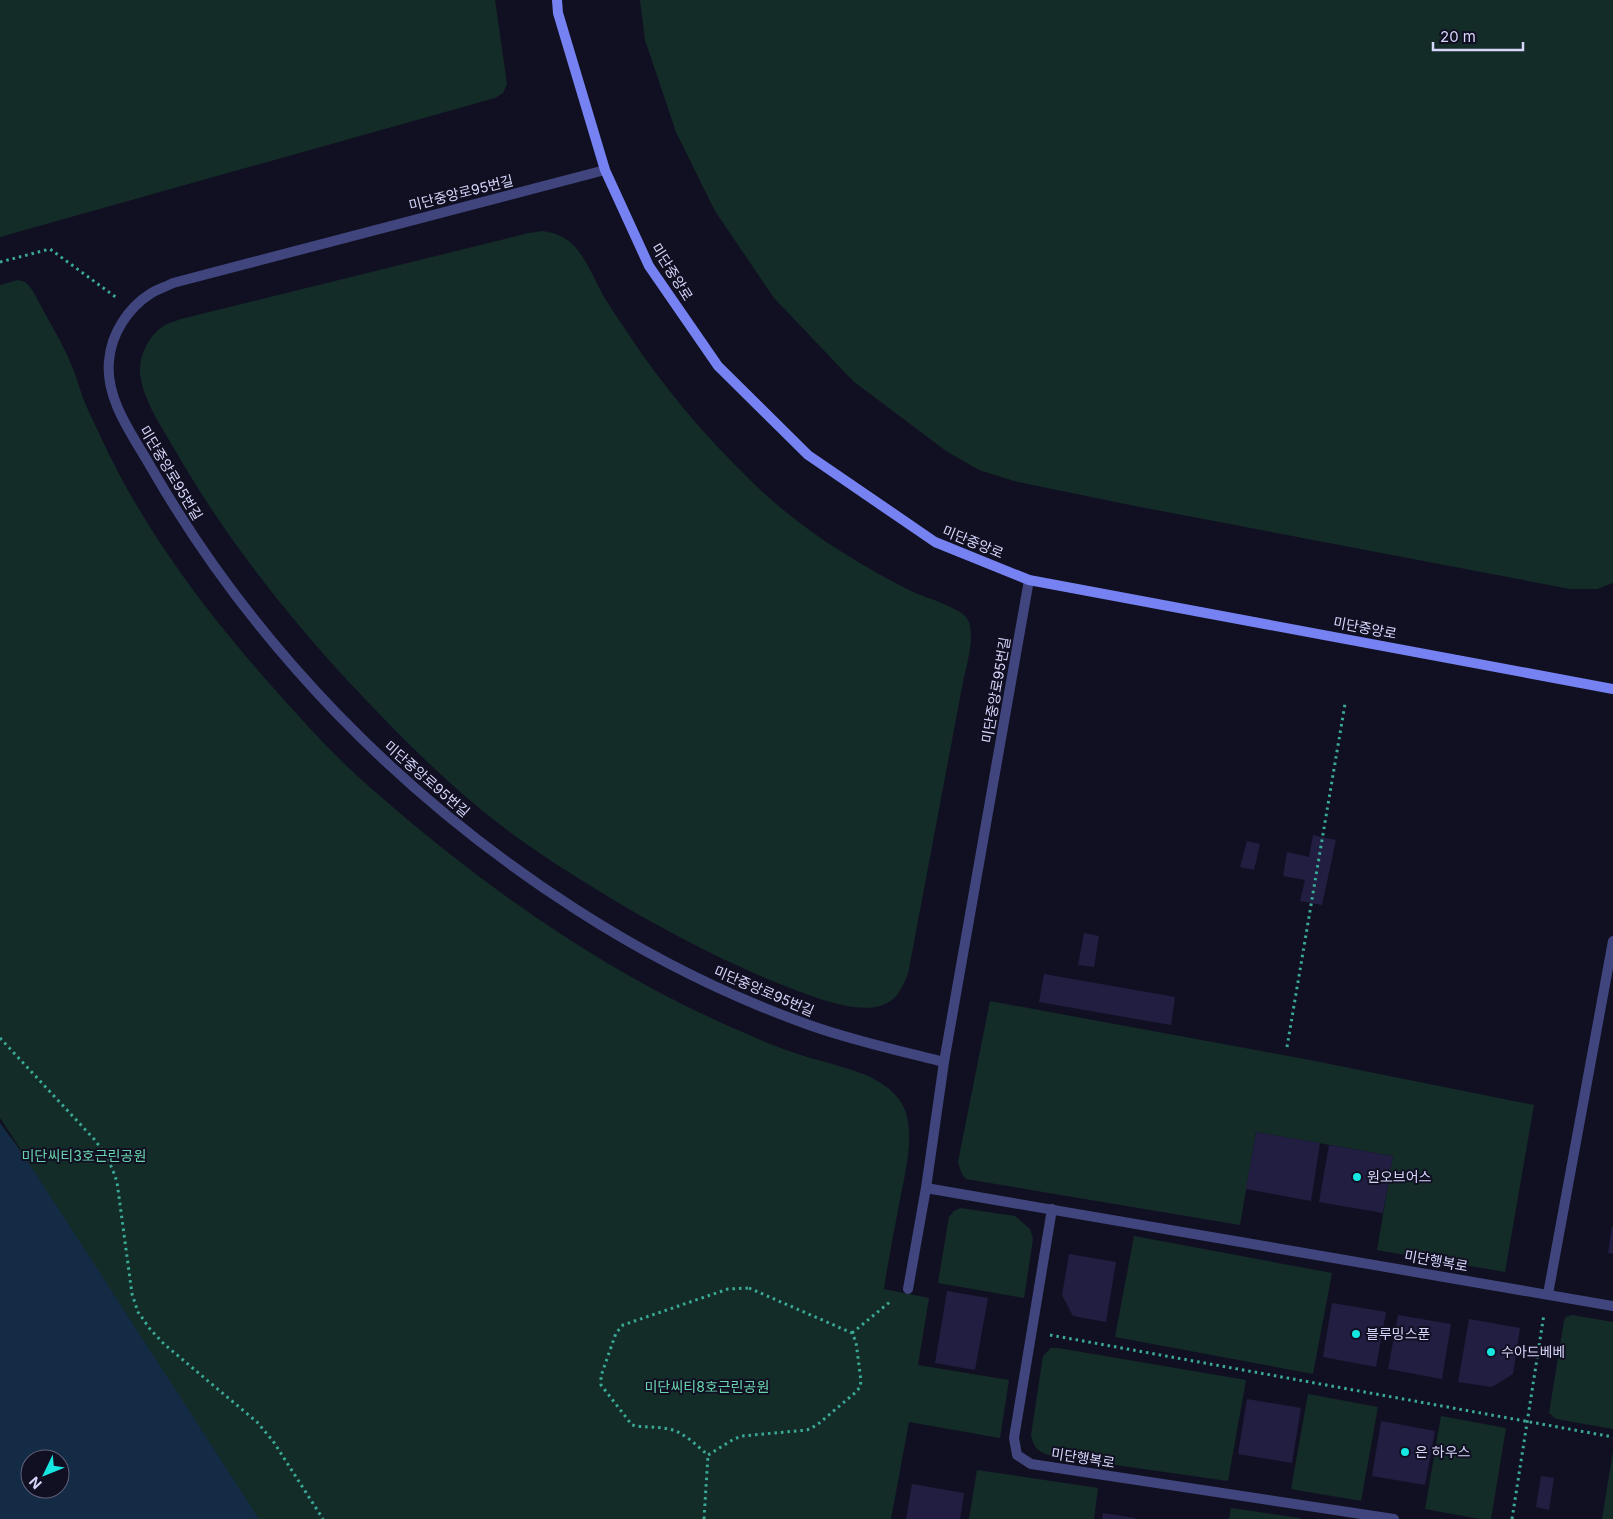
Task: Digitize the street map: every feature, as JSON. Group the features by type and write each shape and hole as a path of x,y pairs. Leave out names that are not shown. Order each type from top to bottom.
{"street":[{"name":"미단중앙로","path":"557,0 558,13 605,170 649,266 718,366 808,455 935,542 1029,580 1613,688"},
{"name":"미단중앙로95번길","path":"605,170 173,283 150,294 133,309 120,324 112,342 108,377 114,398 163,488 199,544 272,643 365,743 421,794 469,833 577,910 634,945 701,980 812,1026 944,1062 1029,580"},
{"path":"1548,1294 1613,941"},
{"path":"908,1289 926,1188 944,1062"},
{"name":"미단행복로","path":"926,1188 1613,1306"},
{"name":"미단행복로","path":"1052,1209 1014,1438 1018,1455 1031,1464 1394,1519"}],"path":[{"path":"0,262 50,249 133,309"},
{"path":"1287,1047 1345,704"},
{"path":"0,1038 104,1150 113,1168 117,1182 132,1294 142,1318 164,1344 257,1422 273,1441 323,1519"},
{"path":"749,1288 852,1333 856,1342 861,1381 860,1387 824,1420 807,1430 734,1439 708,1455 676,1431 667,1428 632,1425 602,1385 601,1376 616,1332 623,1325 728,1289 749,1288"},
{"path":"852,1333 908,1289"},
{"path":"1512,1519 1526,1422 1548,1294"},
{"path":"1032,1332 1613,1437"},
{"path":"704,1519 708,1455"}],"green space":[{"path":"0,0 495,0 507,84 503,93 495,98 0,237"},
{"path":"640,0 1613,0 1613,583 1597,589 1570,589 1130,505 1014,481 979,470 946,451 853,381 774,298 715,211 676,132 645,40"},
{"path":"543,231 553,233 569,241 576,248 588,265 607,302 656,374 701,429 767,496 805,527 866,567 909,590 955,609 966,617 969,623 971,632 970,651 908,974 898,993 889,1002 877,1007 863,1008 830,1002 770,980 726,960 662,928 620,904 553,862 492,819 427,762 395,730 300,627 213,512 149,404 140,373 141,359 146,346 154,334 167,324"},
{"path":"18,280 28,284 57,335 68,357 86,406 115,467 134,501 177,568 251,662 311,730 360,779 459,861 504,895 598,957 696,1011 773,1045 871,1077 894,1093 907,1115 909,1142 906,1171 884,1289 929,1298 918,1365 1009,1380 1000,1438 909,1422 891,1519 0,1519 0,1123 27,1159 0,1118 0,285"},
{"path":"990,1001 1310,1060 1534,1105 1505,1272 1377,1250 1393,1156 1256,1132 1240,1225 966,1179 958,1162"},
{"path":"961,1208 1015,1216 1030,1229 1033,1239 1024,1298 938,1283 949,1217 954,1211"},
{"path":"1134,1236 1332,1273 1313,1374 1115,1337"},
{"path":"1572,1315 1613,1322 1613,1429 1556,1419 1549,1413 1564,1321 1566,1317"},
{"path":"1051,1348 1246,1380 1228,1481 1052,1456 1035,1447 1031,1435 1043,1356"},
{"path":"1308,1394 1378,1407 1361,1501 1291,1489"},
{"path":"1441,1416 1506,1428 1491,1519 1480,1519 1425,1509"},
{"path":"1613,1451 1613,1519 1602,1519"},
{"path":"977,1470 1098,1488 1094,1519 969,1519"},
{"path":"1231,1508 1300,1518 1300,1519 1229,1519"}],"water":[{"path":"0,1123 34,1171 259,1519 0,1519"}],"building":[{"path":"1313,835 1336,840 1322,905 1300,901 1305,880 1283,876 1287,852 1309,857"},
{"path":"1247,841 1260,844 1254,870 1240,867"},
{"path":"1084,933 1099,936 1094,967 1078,965"},
{"path":"1044,974 1175,997 1171,1025 1039,1002"},
{"path":"1256,1132 1320,1143 1311,1201 1246,1189"},
{"path":"1329,1145 1393,1156 1383,1213 1319,1202"},
{"path":"1613,1226 1613,1254 1608,1253"},
{"path":"1069,1254 1116,1262 1106,1322 1073,1316 1062,1295"},
{"path":"947,1291 988,1298 975,1370 935,1363"},
{"path":"1332,1303 1386,1312 1376,1367 1323,1357"},
{"path":"1398,1315 1451,1324 1442,1379 1388,1369"},
{"path":"1469,1319 1520,1328 1513,1374 1492,1387 1458,1382"},
{"path":"1247,1399 1301,1408 1292,1463 1238,1454"},
{"path":"1381,1421 1435,1431 1425,1485 1372,1476"},
{"path":"1541,1476 1554,1478 1549,1510 1536,1507"},
{"path":"912,1484 964,1493 960,1519 906,1519"},
{"path":"1103,1513 1135,1518 1135,1519 1102,1519"}],"place":[{"name":"원오브어스","path":"1357,1177"},
{"name":"블루밍스푼","path":"1356,1334"},
{"name":"수아드베베","path":"1491,1352"},
{"name":"은 하우스","path":"1405,1452"}],"park label":[{"name":"미단씨티3호근린공원","path":"84,1156"},
{"name":"미단씨티8호근린공원","path":"707,1387"}]}
